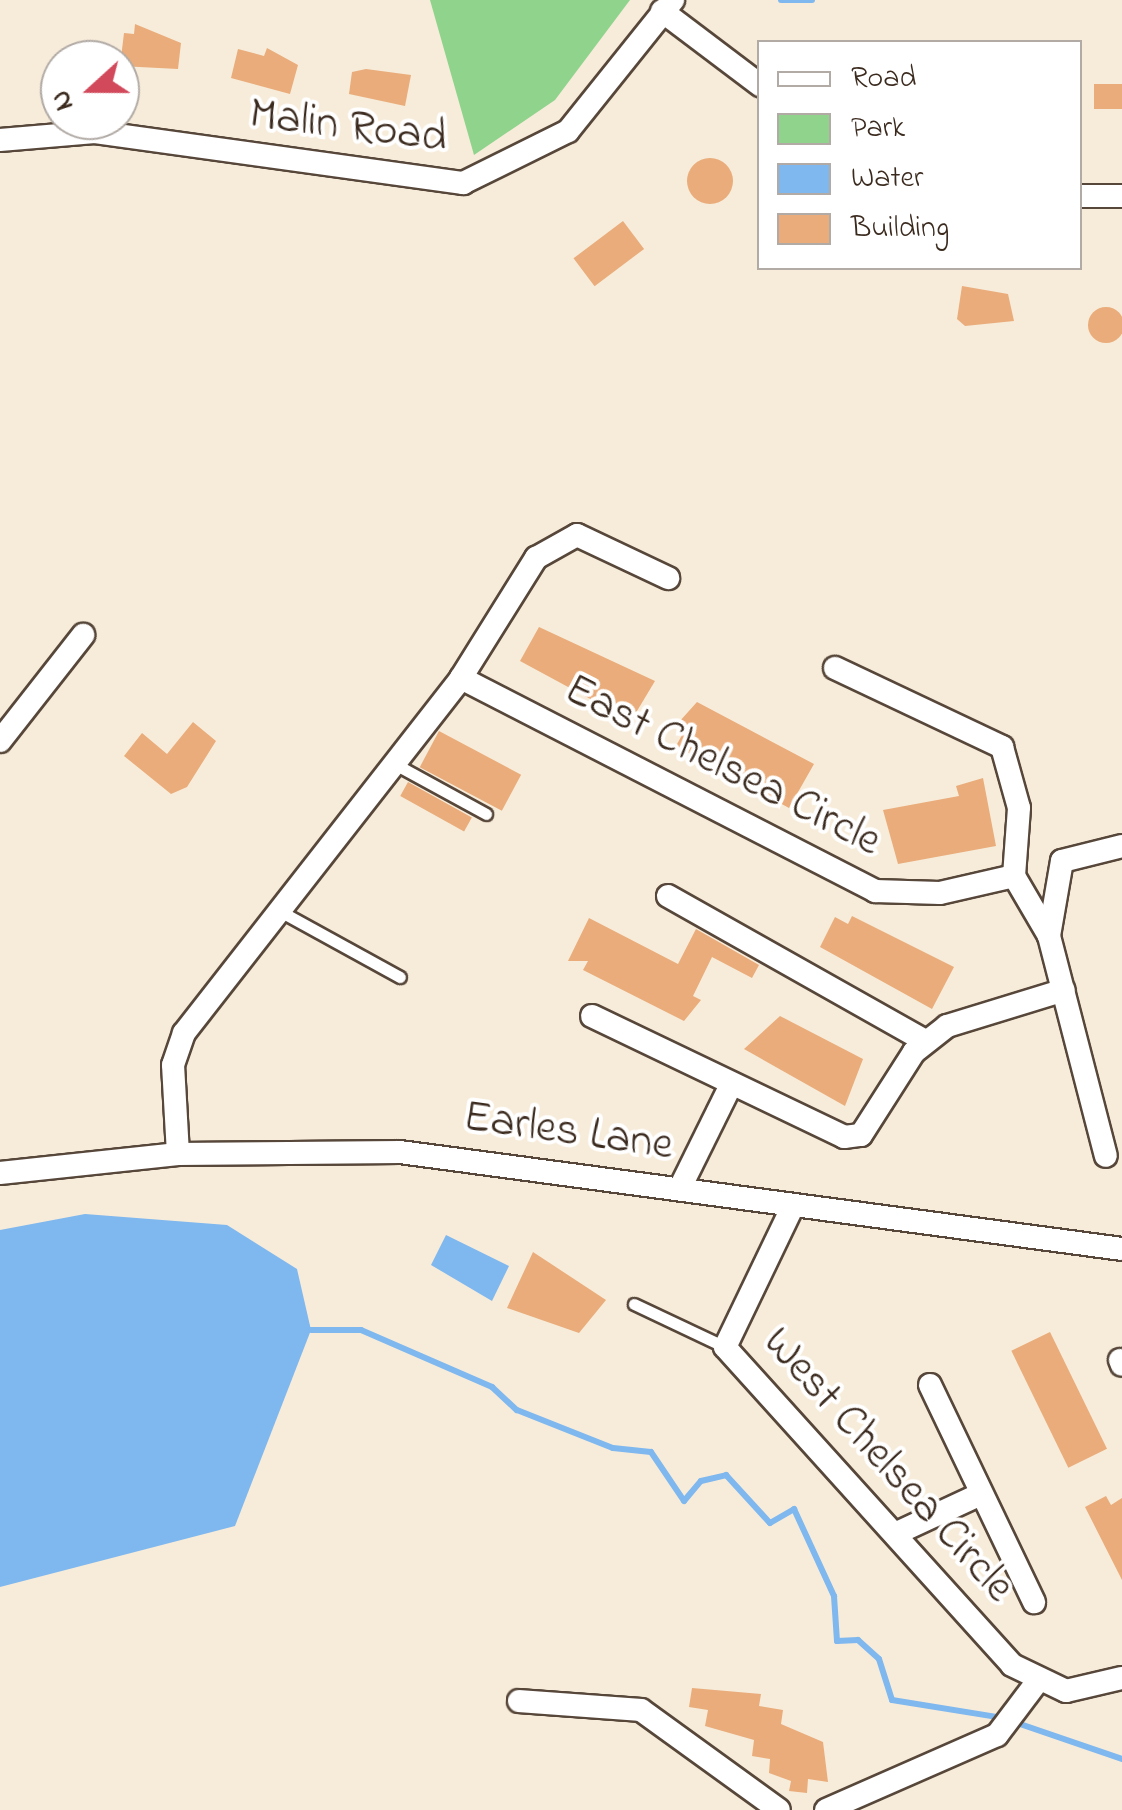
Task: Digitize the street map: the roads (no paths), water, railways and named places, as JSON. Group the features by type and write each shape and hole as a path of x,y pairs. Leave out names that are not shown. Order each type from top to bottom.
{"street":[{"path":"668,6 757,82"},
{"name":"Malin Road","path":"0,140 95,132 462,183 568,131 668,6"},
{"path":"1082,196 1122,196"},
{"path":"178,1154 173,1065 184,1033 461,678 536,558 566,535 668,578"},
{"path":"0,741 83,635"},
{"path":"835,668 1002,747 1019,808 1014,876 1049,936 1106,1156"},
{"name":"East Chelsea Circle","path":"461,678 874,891 940,892 1014,876"},
{"path":"1049,936 1062,861 1122,846"},
{"path":"668,896 926,1041"},
{"path":"592,1016 824,1134 861,1135 926,1041 971,1016 1064,990"},
{"path":"680,1188 730,1086"},
{"name":"Earles Lane","path":"0,1173 178,1154 400,1152 680,1188 792,1208 1122,1249"},
{"name":"West Chelsea Circle","path":"792,1208 724,1347 1037,1682"},
{"path":"930,1385 1034,1602"},
{"path":"897,1533 981,1494"},
{"path":"826,1810 880,1801 997,1735 1037,1682 1066,1691 1122,1678"},
{"path":"519,1701 641,1710 779,1810"}],"lane":[{"path":"392,762 486,814"},
{"path":"278,910 400,977"},
{"path":"634,1304 724,1347"}],"water":[{"path":"85,1214 227,1225 297,1269 311,1330 235,1526 0,1587 0,1230"},
{"path":"446,1235 509,1266 492,1301 431,1265"}],"waterway":[{"path":"781,0 812,0"},
{"path":"311,1330 361,1330 492,1387 517,1410 613,1448 651,1452 684,1501 701,1481 726,1475 770,1523 794,1509 834,1596 837,1641 858,1640 879,1659 892,1700 1003,1718"},
{"path":"1014,1722 1122,1759"}]}
